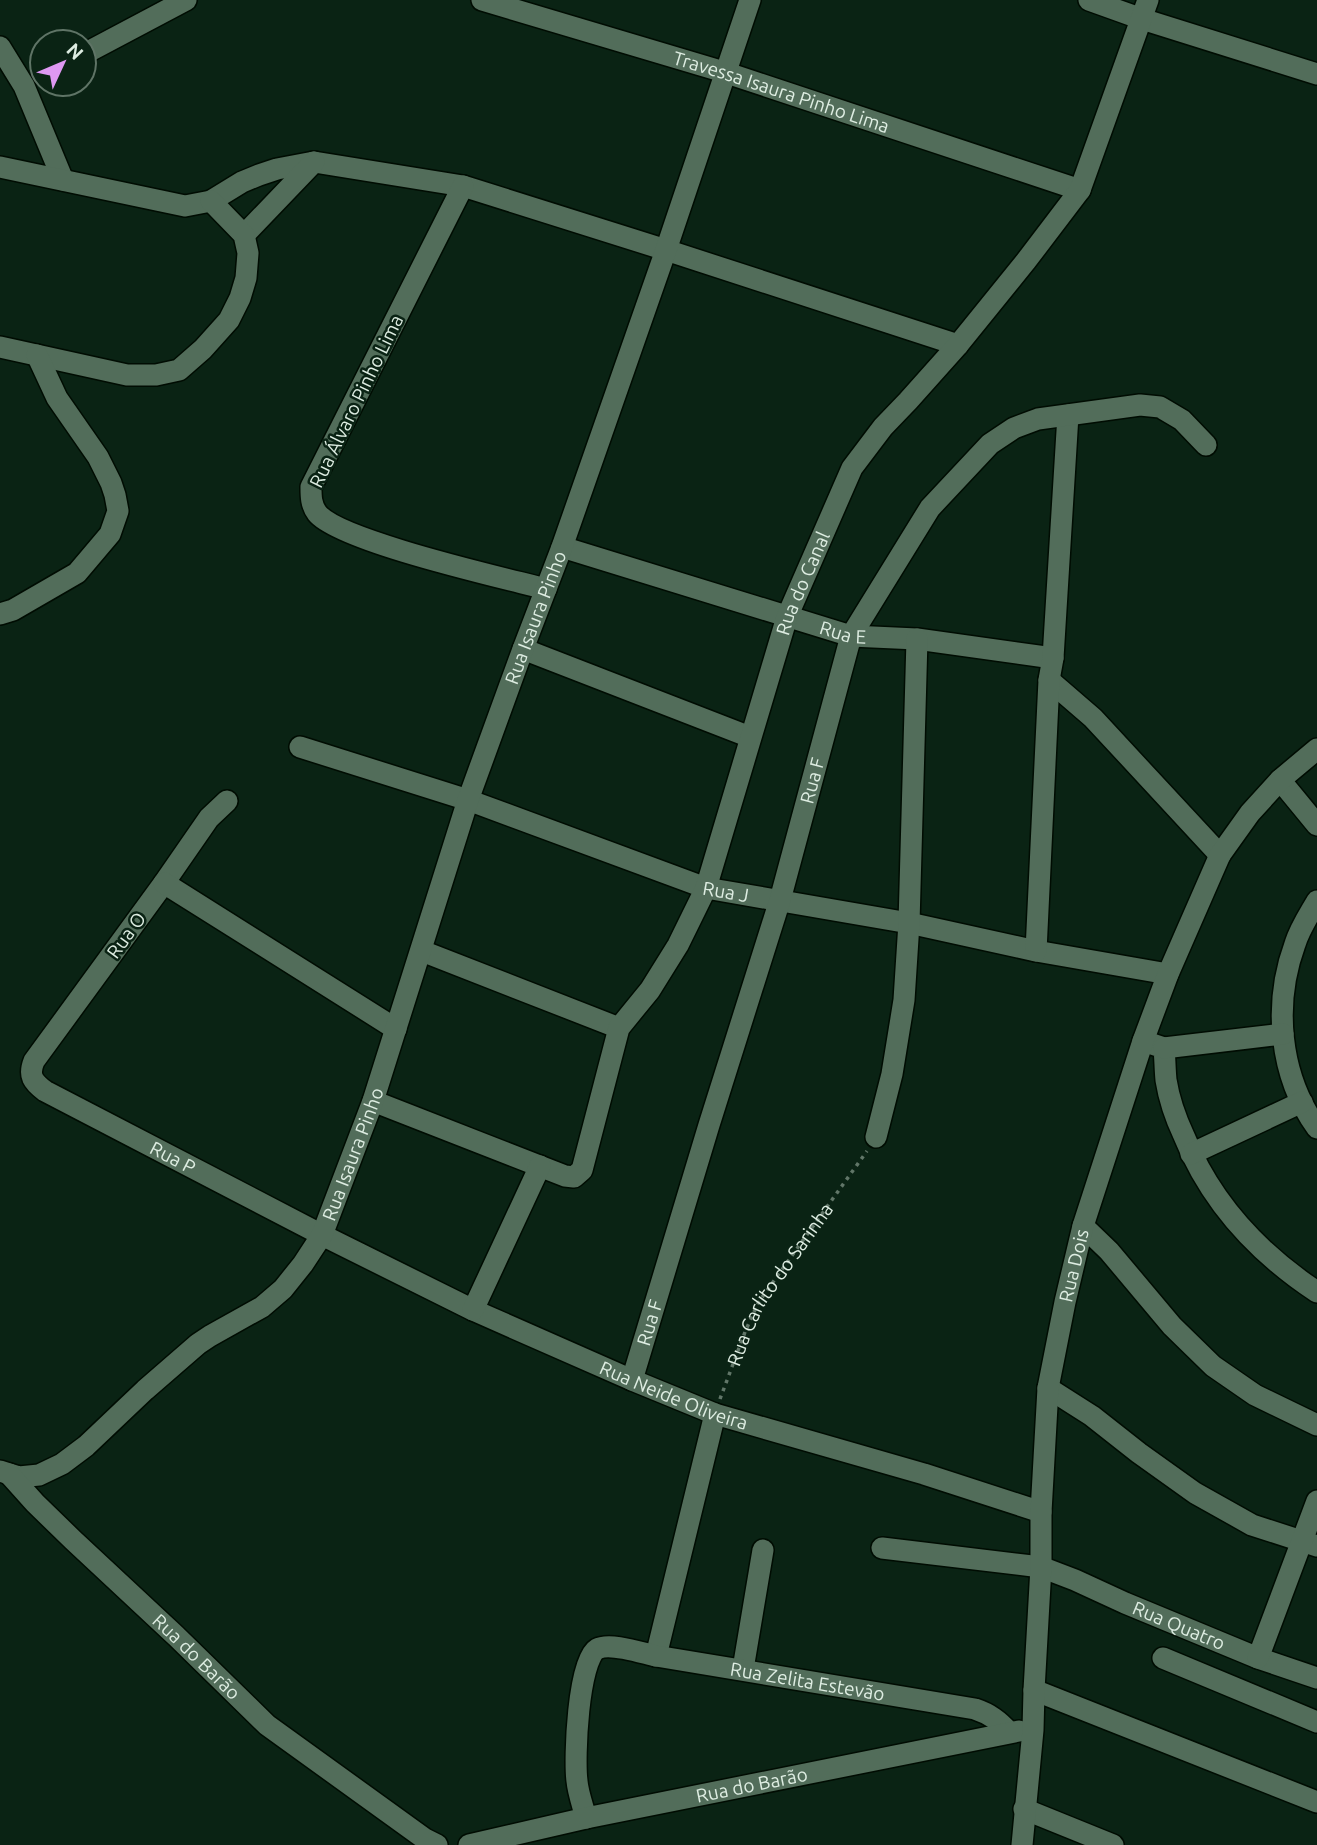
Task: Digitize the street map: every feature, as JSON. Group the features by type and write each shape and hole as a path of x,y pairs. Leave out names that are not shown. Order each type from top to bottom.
{"street":[{"path":"98,47 186,0"},
{"name":"Travessa Isaura Pinho Lima","path":"482,0 724,72 1080,190"},
{"name":"Rua Isaura Pinho","path":"5,1473 19,1477 39,1475 62,1464 86,1446 198,1344 262,1307 283,1289 322,1236 373,1101 468,800 562,547 750,0"},
{"path":"1089,0 1145,9 1317,74"},
{"name":"Rua do Canal","path":"619,1028 657,979 678,945 706,888 787,617 852,468 883,427 958,345 1080,190 1145,9"},
{"path":"0,47 28,76"},
{"path":"38,98 63,180"},
{"path":"0,167 186,206 211,201 259,174 314,162 463,186 958,345"},
{"path":"244,235 314,162"},
{"name":"Rua Álvaro Pinho Lima","path":"463,186 311,487 312,502 325,520 356,535 414,554 546,589"},
{"path":"0,346 127,375 156,375 179,370 203,349 229,320 246,278 248,253 244,235 211,201"},
{"path":"0,614 13,610 77,573 110,534 118,511 111,483 98,457 57,398 37,355"},
{"name":"Rua F","path":"632,1380 780,900 851,636 930,508 990,444 1014,428 1038,419 1140,405 1160,407 1182,420 1206,445"},
{"path":"1036,951 1049,680 1068,415"},
{"name":"Rua E","path":"562,547 851,636 917,639 1052,658"},
{"path":"876,1138 892,1074 904,1000 909,923 917,639"},
{"path":"523,649 750,737"},
{"path":"1049,680 1093,718 1220,855"},
{"name":"Rua J","path":"300,747 468,800 706,888 909,923 1036,951 1168,974"},
{"name":"Rua Dois","path":"1022,1845 1033,1730 1048,1388 1083,1226 1143,1041 1168,974 1220,855 1250,813 1280,780 1317,749"},
{"path":"1280,780 1317,825"},
{"name":"Rua O","path":"30,1073 34,1061 209,818 227,801"},
{"path":"164,883 396,1029"},
{"path":"1317,901 1295,941 1282,998 1283,1034 1293,1080 1301,1102 1317,1128"},
{"path":"373,1101 565,1176 575,1177 582,1170 619,1028 422,951"},
{"path":"1143,1041 1164,1048 1283,1034"},
{"path":"1164,1048 1166,1082 1177,1119 1191,1154 1210,1187 1232,1219 1258,1247 1286,1271 1317,1292"},
{"name":"Rua P","path":"30,1073 31,1078 45,1091 322,1236"},
{"path":"1191,1154 1301,1102"},
{"path":"473,1310 540,1166"},
{"path":"1083,1226 1172,1326 1213,1366 1255,1395 1315,1418"},
{"name":"Rua Neide Oliveira","path":"322,1236 473,1310 715,1414 924,1474 1041,1512"},
{"path":"1048,1388 1092,1416 1195,1493 1252,1525 1310,1545"},
{"path":"656,1656 715,1414"},
{"name":"Rua do Barão","path":"5,1473 267,1725 437,1845"},
{"path":"1258,1658 1310,1545 1317,1501"},
{"name":"Rua Quatro","path":"882,1548 1041,1567 1258,1658 1317,1678"},
{"path":"743,1669 763,1550"},
{"name":"Rua Zelita Estevão","path":"586,1818 577,1781 576,1740 586,1665 598,1648 616,1647 975,1709 988,1713 1009,1732"},
{"path":"1163,1658 1317,1722"},
{"path":"1034,1690 1317,1802"},
{"name":"Rua do Barão","path":"469,1845 586,1818 1009,1732 1033,1730"},
{"path":"1024,1809 1113,1845"}],"path":[{"name":"Rua Carlito do Sarinha","path":"715,1414 758,1303 876,1138"}]}
